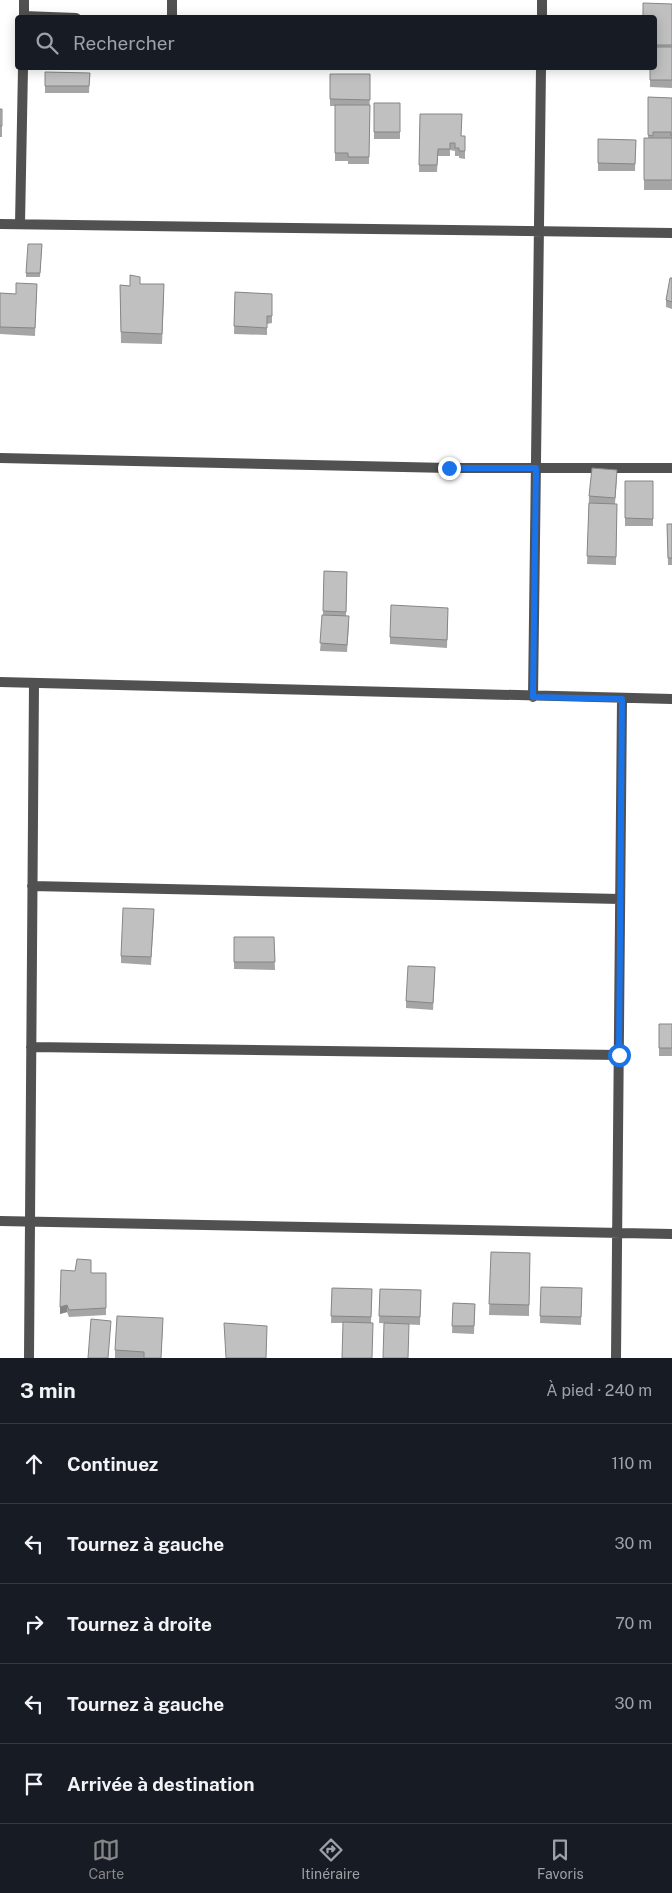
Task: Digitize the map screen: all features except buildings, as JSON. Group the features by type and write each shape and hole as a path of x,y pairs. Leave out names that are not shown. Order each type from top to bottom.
{"street":[{"path":"24,0 24,15"},
{"path":"172,0 172,15"},
{"path":"542,0 542,15"},
{"path":"20,224 23,70"},
{"path":"533,697 541,70"},
{"path":"0,224 672,233"},
{"path":"0,458 536,468 672,468"},
{"path":"0,682 533,697 672,699"},
{"path":"29,1358 34,683"},
{"path":"616,1358 622,699"},
{"path":"32,886 620,899"},
{"path":"31,1047 619,1055"},
{"path":"0,1221 672,1234"}],"route":[{"path":"449,468 536,468 533,697 622,699 619,1055"}]}
